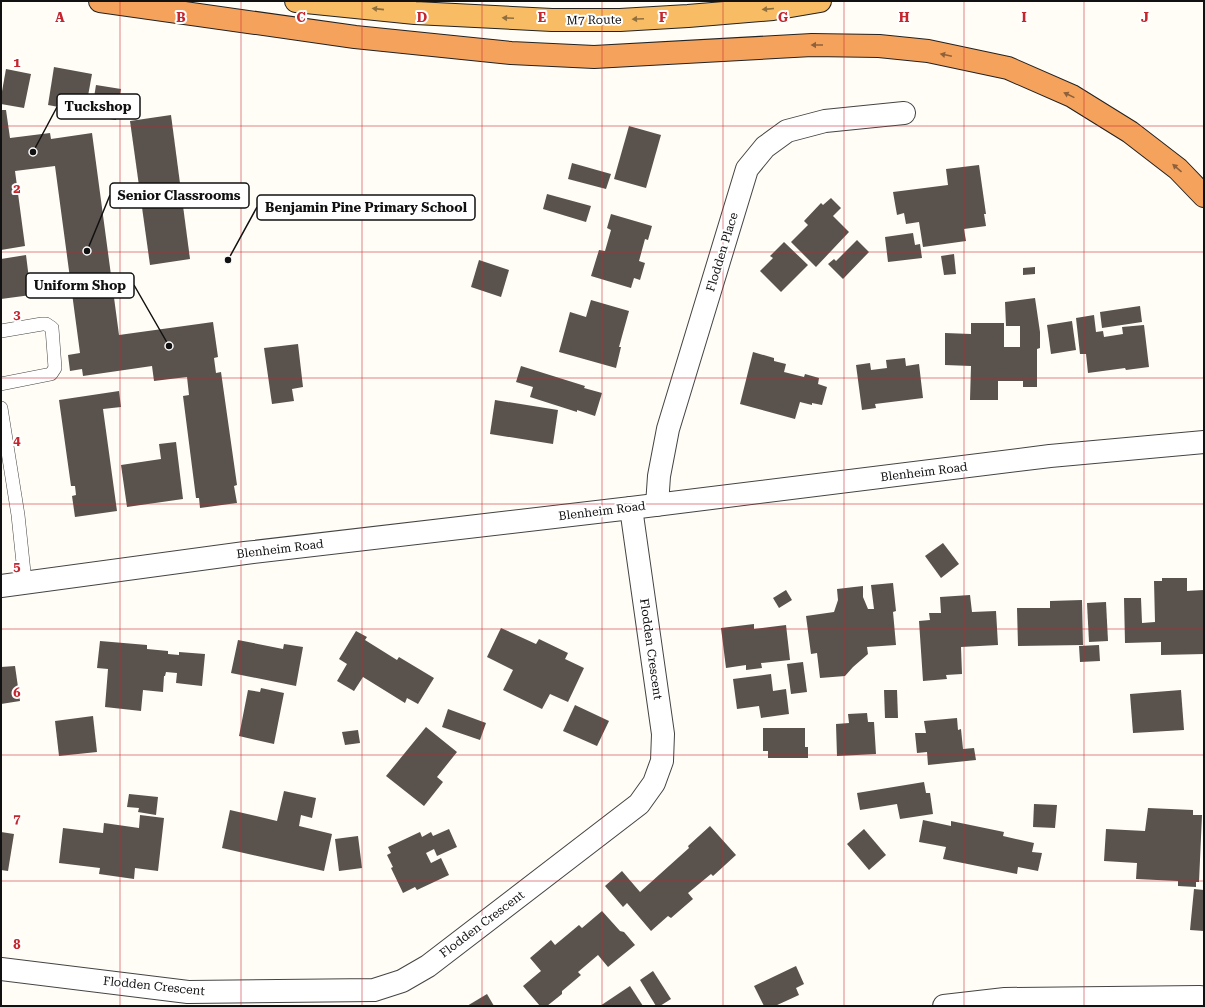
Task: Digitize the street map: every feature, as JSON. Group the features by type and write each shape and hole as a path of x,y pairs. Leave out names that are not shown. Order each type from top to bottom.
{"highway":[{"path":"100,1 355,37 511,54 594,57 812,45 879,46 928,51 1008,68 1072,96 1130,132 1178,168 1204,196"},
{"name":"M7 Route","path":"296,1 415,13 552,20 620,20 773,9 820,1"}],"street":[{"name":"Flodden Place","path":"657,505 659,476 668,429 747,169 765,147 787,131 825,121 904,113"},
{"name":"Blenheim Road","path":"1,586 253,552 657,505 1050,456 1204,442"},
{"name":"Flodden Crescent","path":"1,969 188,992 374,990 402,981 428,966 639,804 654,783 662,762 663,734 631,508"},
{"path":"944,1006 1005,999 1200,997"}],"lane":[{"path":"1,332 42,324 50,326 52,328 55,365 54,371 51,374 1,384"},
{"path":"1,408 18,515 25,582"}],"building":[{"path":"54,67 92,74 85,112 48,105"},
{"path":"6,69 31,74 24,108 1,104"},
{"path":"96,85 121,89 116,120 91,116"},
{"path":"1,110 6,110 10,138 50,133 51,139 92,133 119,335 213,322 218,357 214,358 216,373 221,372 237,485 234,486 237,503 200,508 199,498 196,498 183,396 189,395 187,377 154,381 152,366 83,376 82,369 70,371 68,355 80,353 55,166 15,171 25,246 1,250"},
{"path":"171,115 190,259 150,265 130,121"},
{"path":"629,126 661,135 646,188 614,179"},
{"path":"572,163 611,174 606,189 568,179"},
{"path":"979,165 986,214 984,214 986,226 964,229 966,241 923,247 919,222 906,224 904,213 897,215 893,192 948,185 946,169"},
{"path":"547,194 591,206 586,222 543,209"},
{"path":"831,198 841,208 833,216 849,232 816,267 791,242 808,225 804,221 821,203 823,205"},
{"path":"611,214 652,226 648,240 645,239 639,261 645,263 640,280 634,278 631,288 591,276 599,250 605,251 611,230 607,228"},
{"path":"913,233 915,245 920,244 922,258 888,262 885,237"},
{"path":"857,240 869,252 843,279 828,264 834,259 836,261"},
{"path":"784,242 808,265 781,292 760,271 773,258 770,256"},
{"path":"954,254 956,274 944,275 941,256"},
{"path":"26,255 31,295 1,299 1,259"},
{"path":"479,260 509,270 501,297 471,287"},
{"path":"1035,267 1035,274 1023,275 1023,268"},
{"path":"1035,298 1040,332 1040,348 1037,349 1037,387 1023,387 1023,381 998,381 998,400 970,400 971,366 945,365 945,333 971,334 971,323 1004,323 1004,347 1020,347 1020,326 1006,326 1005,302"},
{"path":"591,300 629,311 619,347 621,347 616,368 559,352 570,312 586,317"},
{"path":"1140,306 1142,322 1102,328 1100,312"},
{"path":"1094,315 1096,332 1103,331 1104,337 1123,334 1122,327 1144,325 1149,367 1126,370 1125,368 1088,373 1086,354 1080,354 1076,318"},
{"path":"1072,321 1076,350 1051,354 1047,325"},
{"path":"298,344 303,387 292,389 294,401 272,404 264,348"},
{"path":"753,352 774,358 774,361 786,364 784,372 804,377 805,374 819,378 818,384 827,387 822,405 812,403 812,405 800,402 795,419 740,404"},
{"path":"905,358 906,366 919,364 923,398 875,404 876,408 862,410 856,365 870,363 871,370 887,368 886,360"},
{"path":"521,366 585,386 584,388 602,393 595,416 577,410 577,412 530,397 533,387 516,382"},
{"path":"119,391 121,407 103,409 117,511 75,517 72,496 76,495 75,486 71,486 59,400"},
{"path":"495,400 558,410 553,444 490,434"},
{"path":"176,442 183,499 127,507 121,465 161,459 159,444"},
{"path":"943,543 959,564 941,578 925,556"},
{"path":"1162,578 1187,578 1187,591 1204,590 1204,654 1161,655 1161,642 1125,643 1124,598 1141,598 1142,623 1155,622 1154,581 1162,581"},
{"path":"893,583 896,611 893,612 896,645 867,647 868,654 845,676 820,678 817,653 811,654 806,616 834,612 838,600 837,589 863,586 863,597 868,609 874,609 871,585"},
{"path":"786,590 792,600 779,608 773,598"},
{"path":"970,595 972,612 996,611 998,645 961,647 962,674 946,675 947,679 923,681 919,621 930,620 929,613 941,613 940,597"},
{"path":"1082,600 1083,645 1018,646 1017,608 1050,608 1050,601"},
{"path":"1106,602 1108,641 1089,642 1087,603"},
{"path":"754,624 754,629 786,625 790,660 761,663 762,668 746,670 746,665 726,668 721,628"},
{"path":"501,628 536,644 539,639 568,653 565,659 584,668 568,702 550,694 542,709 503,690 513,670 487,657"},
{"path":"356,631 367,637 365,640 397,660 399,657 434,678 418,704 407,698 405,703 363,677 354,691 337,681 347,664 339,659"},
{"path":"238,640 283,649 284,644 303,647 296,686 231,673"},
{"path":"100,641 147,645 147,649 168,651 168,654 179,655 179,652 205,654 202,686 176,683 177,673 166,672 164,676 163,692 143,690 141,711 105,707 108,669 97,668"},
{"path":"1099,645 1100,661 1080,662 1079,646"},
{"path":"803,662 807,692 791,694 787,664"},
{"path":"15,666 20,701 1,704 1,667"},
{"path":"771,674 773,691 786,689 789,714 761,718 759,706 737,709 733,679"},
{"path":"261,688 284,693 274,744 239,736 248,690 260,692"},
{"path":"884,690 897,690 898,718 885,718"},
{"path":"1181,690 1184,730 1133,733 1130,694"},
{"path":"575,705 609,721 597,746 563,731"},
{"path":"448,709 486,723 480,740 442,727"},
{"path":"867,713 868,722 874,722 876,754 837,756 836,724 849,723 848,714"},
{"path":"93,716 97,752 59,756 55,721"},
{"path":"957,718 958,730 961,729 963,749 974,748 976,760 928,765 927,752 917,753 915,733 926,733 924,721"},
{"path":"426,727 457,752 437,777 443,782 424,806 386,776"},
{"path":"763,728 805,728 805,747 808,747 808,758 768,758 768,751 763,751"},
{"path":"358,730 360,743 345,745 342,732"},
{"path":"924,782 926,793 930,793 933,814 900,819 897,804 860,810 857,793"},
{"path":"284,791 316,798 312,818 301,815 299,826 332,834 324,871 222,848 230,810 277,821"},
{"path":"129,794 158,797 156,815 138,812 139,808 127,807"},
{"path":"1034,804 1057,805 1055,828 1033,827"},
{"path":"1148,808 1193,810 1193,815 1202,815 1199,882 1196,882 1196,887 1178,886 1178,881 1136,879 1137,863 1104,861 1106,829 1145,831"},
{"path":"140,815 164,818 158,871 135,868 134,879 99,874 100,868 59,863 63,828 103,833 104,823 139,828"},
{"path":"923,820 951,826 951,821 1004,832 1003,836 1034,843 1032,852 1042,853 1038,871 1018,867 1017,874 943,859 946,847 919,842"},
{"path":"710,826 736,855 713,876 711,874 688,893 693,899 671,918 668,916 651,931 627,903 623,907 605,886 622,871 640,892 689,848 688,846"},
{"path":"449,829 457,847 437,856 434,849 426,853 431,863 441,858 449,875 417,890 415,887 403,893 391,868 393,867 387,855 391,853 388,847 420,832 422,837 431,832 433,836"},
{"path":"864,829 886,855 869,870 847,844"},
{"path":"1,832 14,834 8,871 1,870"},
{"path":"358,836 362,868 339,871 335,839"},
{"path":"1194,889 1204,890 1204,931 1190,930"},
{"path":"602,911 635,945 608,967 598,955 578,972 581,975 562,991 562,994 547,1006 540,1006 523,986 541,971 530,958 551,940 555,945 579,925 582,928"},
{"path":"796,966 804,984 796,988 799,995 775,1006 764,1006 754,986"},
{"path":"653,971 671,999 660,1006 656,1006 640,980"},
{"path":"630,986 643,1006 600,1006"},
{"path":"487,994 494,1006 467,1006"}],"place":[{"name":"Tuckshop","path":"33,152"},
{"name":"Senior Classrooms","path":"87,251"},
{"name":"Benjamin Pine Primary School","path":"228,260"},
{"name":"Uniform Shop","path":"169,346"}]}
